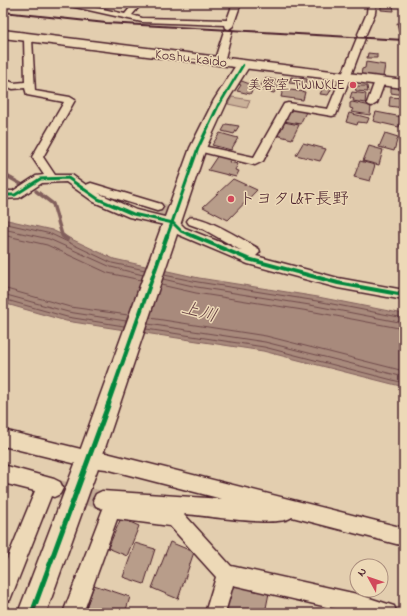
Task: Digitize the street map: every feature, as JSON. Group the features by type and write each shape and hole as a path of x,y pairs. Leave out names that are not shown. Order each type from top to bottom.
{"highway":[{"name":"Koshu-kaido","path":"3,34 404,84"}],"street":[{"path":"66,3 142,20 228,27"},
{"path":"127,17 138,3"},
{"path":"219,62 228,27 237,3"},
{"path":"198,148 255,160 259,159 288,106 332,113 371,13 372,3"},
{"path":"28,39 30,93 70,100 37,157 52,179"},
{"path":"32,613 91,455 198,148 221,100 242,65"},
{"path":"372,103 380,81"},
{"path":"3,82 13,86 30,85"},
{"path":"68,178 98,199 248,259 338,283 404,295"},
{"path":"3,195 15,195 40,179 68,178 94,188 157,207"},
{"path":"193,221 207,226 286,269"},
{"path":"3,438 91,455 106,461 404,536"},
{"path":"3,474 50,487 3,593"},
{"path":"108,503 186,505 260,512 306,512"},
{"path":"108,503 175,518 226,574 357,608 387,613"},
{"path":"73,613 108,503"},
{"path":"215,613 226,574"}],"shaded area":[{"path":"232,97 250,100 247,108 228,104"}],"water":[{"name":"上川","path":"3,219 52,230 114,259 199,278 318,297 404,314 404,387 263,351 66,321 3,303"}],"building":[{"path":"381,5 393,6 394,11 381,10"},
{"path":"397,23 404,24 404,32 399,32"},
{"path":"368,53 377,54 377,58 367,58"},
{"path":"366,62 385,65 383,77 361,75 362,69 365,68"},
{"path":"291,77 307,79 306,85 289,83"},
{"path":"266,78 282,82 274,93 258,89"},
{"path":"239,80 255,86 250,94 237,91 241,85 237,84"},
{"path":"324,86 332,88 328,95 320,94"},
{"path":"355,86 367,86 368,92 356,91"},
{"path":"391,87 404,88 404,95 391,93"},
{"path":"283,89 305,92 303,100 281,97"},
{"path":"352,92 366,94 365,103 353,101 354,99 350,98"},
{"path":"390,97 403,98 403,108 389,106"},
{"path":"352,102 371,106 370,115 351,112 353,109 350,108 350,103"},
{"path":"291,108 306,112 300,124 284,121"},
{"path":"376,112 402,117 399,127 373,121"},
{"path":"349,113 369,118 367,123 358,122 357,125 346,122"},
{"path":"284,122 299,125 292,139 276,135"},
{"path":"226,124 239,126 234,134 222,131"},
{"path":"220,133 238,138 231,150 212,145"},
{"path":"385,133 398,137 394,151 379,147"},
{"path":"303,143 326,149 320,161 296,155"},
{"path":"369,146 383,150 379,165 363,161"},
{"path":"218,155 231,158 229,162 238,164 235,170 239,171 236,177 208,170"},
{"path":"360,161 375,165 370,181 354,177"},
{"name":"トヨタL&F長野","path":"233,179 257,190 228,220 203,207"},
{"path":"121,518 139,526 127,556 108,548"},
{"path":"170,542 194,552 178,599 152,588"},
{"path":"135,543 155,549 144,584 123,577"},
{"path":"229,579 269,593 265,613 220,613"},
{"path":"94,585 130,597 125,613 84,613"}],"waterway":[{"path":"3,174 21,184"},
{"path":"36,191 53,204 63,236"},
{"path":"63,236 67,239"}],"tunnel":[{"path":"157,207 193,221"},
{"path":"54,488 102,500"}],"railway":[{"path":"3,12 106,23 404,40"}],"cycle path":[{"path":"32,613 92,451 198,148 221,100 243,65"},
{"path":"3,195 15,195 40,179 68,178 98,199 133,214 173,223 181,231 248,259 338,283 404,295"}],"place":[{"name":"美容室 TWINKLE","path":"353,85"},
{"name":"トヨタL&F長野","path":"231,199"}]}
